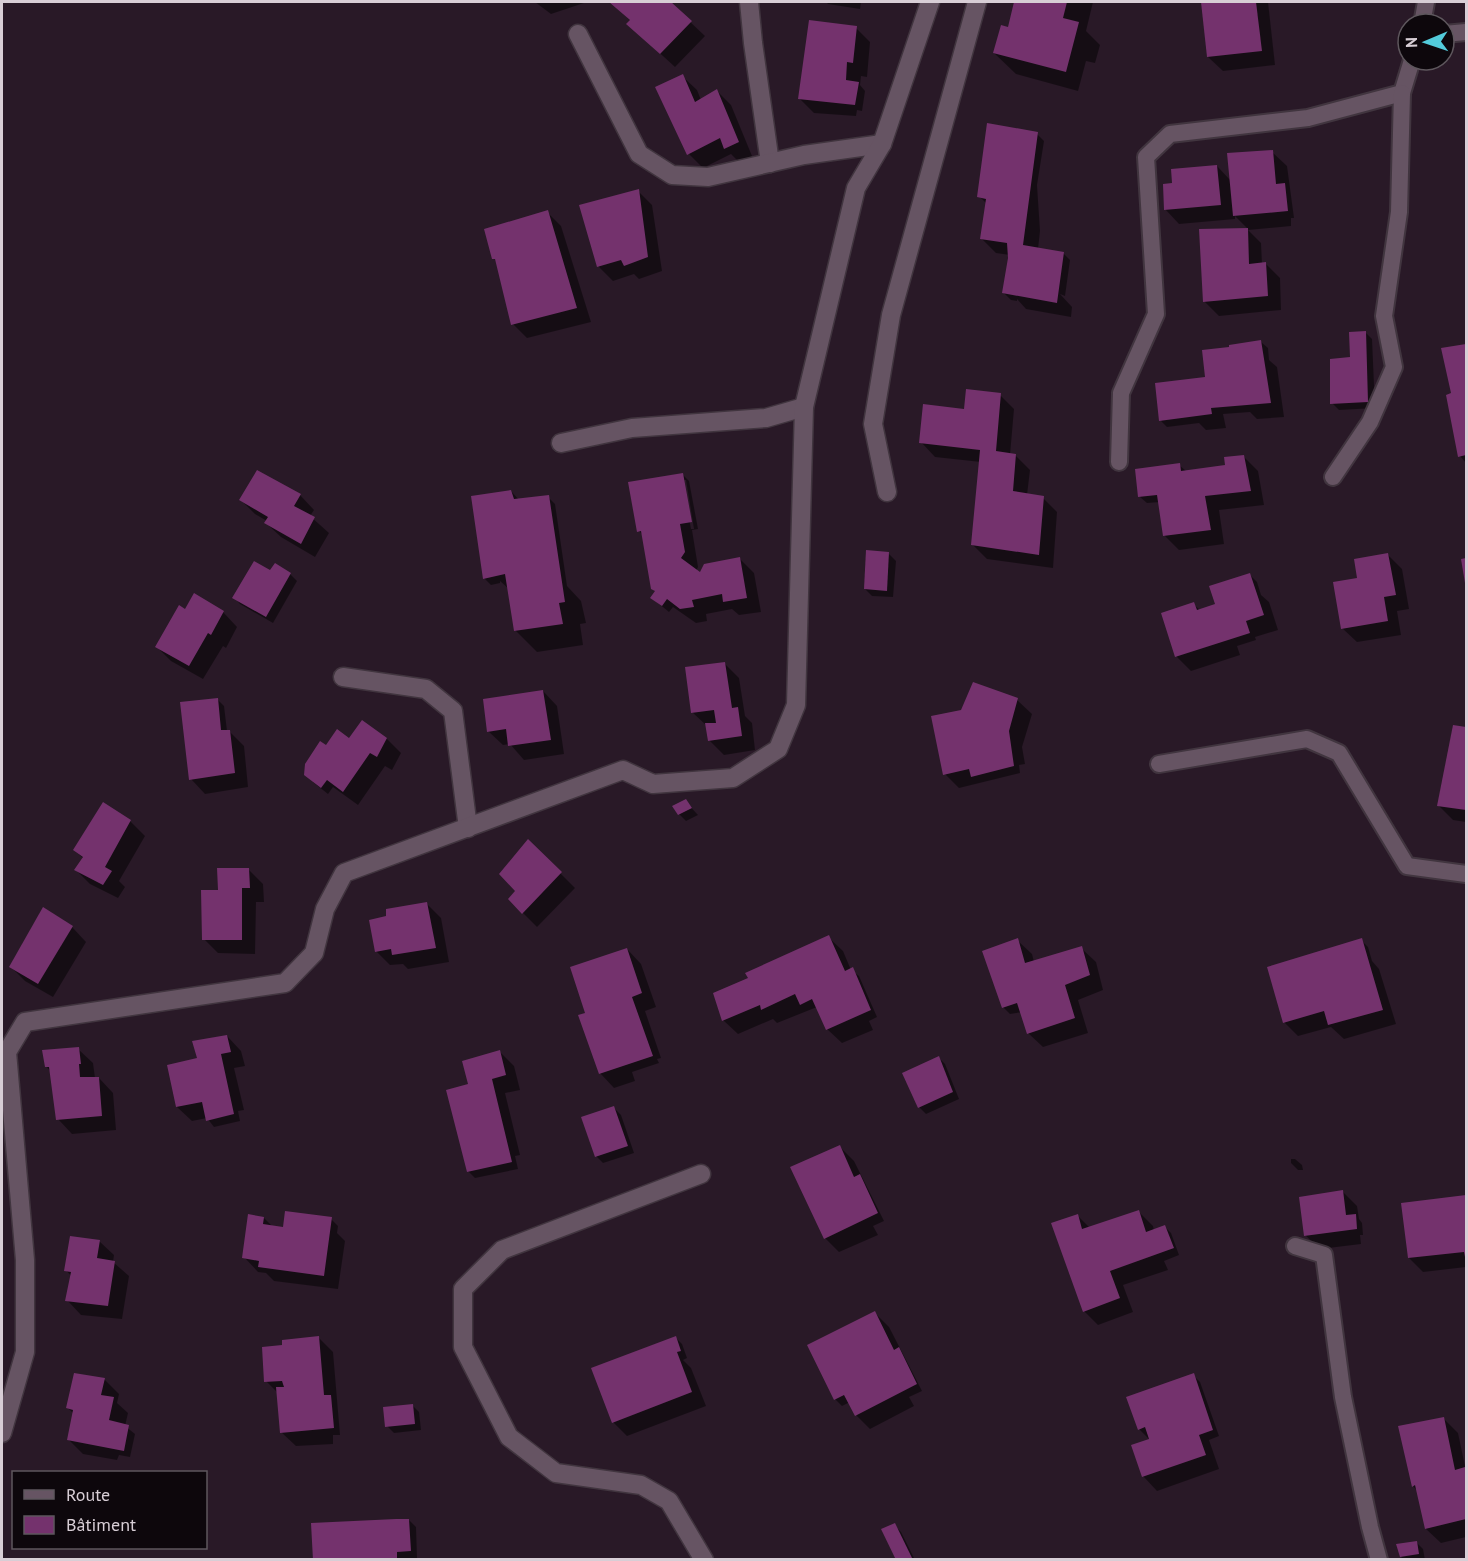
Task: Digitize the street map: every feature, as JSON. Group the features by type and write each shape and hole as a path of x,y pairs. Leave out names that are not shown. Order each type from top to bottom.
{"street":[{"path":"749,2 770,163"},
{"path":"2,1433 25,1352 24,1260 7,1052 25,1022 285,982 314,953 325,909 344,873 623,770 653,784 733,778 778,749 796,705 804,407 856,188 882,144 930,2"},
{"path":"887,492 873,424 891,315 977,2"},
{"path":"578,34 639,154 672,175 708,177 804,155 882,144"},
{"path":"561,443 632,428 766,418 804,407"},
{"path":"343,678 426,689 453,711 468,828"},
{"path":"701,1174 502,1250 463,1289 463,1347 509,1437 556,1473 641,1485 669,1501 704,1560"}],"lane":[{"path":"1333,477 1370,422 1394,367 1384,316 1399,212 1402,93 1408,72"},
{"path":"1119,462 1121,393 1156,314 1146,157 1170,134 1308,118 1402,93"},
{"path":"1159,764 1307,739 1339,753 1407,866 1467,874"},
{"path":"1295,1246 1324,1255 1343,1397 1379,1560"}],"building":[{"path":"609,2 671,2 692,21 660,54 626,24 630,20"},
{"path":"1014,2 1067,2 1063,18 1079,22 1066,72 993,53 1001,25 1008,27"},
{"path":"1201,2 1256,2 1262,51 1207,57"},
{"path":"809,20 857,26 853,63 847,62 846,80 859,82 855,105 798,99"},
{"path":"683,74 695,102 717,89 739,142 724,149 720,138 687,155 655,87"},
{"path":"987,123 1038,132 1023,245 1064,252 1057,303 1002,293 1008,258 1007,243 980,239 986,199 977,197"},
{"path":"1273,150 1276,184 1285,183 1288,211 1233,216 1227,153"},
{"path":"1217,165 1221,205 1164,210 1163,184 1172,183 1171,169"},
{"path":"639,189 648,257 624,266 621,260 597,267 579,205"},
{"path":"548,210 577,308 511,325 495,259 492,259 484,229"},
{"path":"1248,228 1249,264 1266,262 1268,296 1203,302 1199,229"},
{"path":"1366,331 1368,402 1330,404 1330,359 1350,357 1349,332"},
{"path":"1261,340 1271,403 1211,408 1212,414 1159,421 1155,383 1205,377 1202,350"},
{"path":"1466,344 1466,455 1458,457 1446,395 1451,393 1441,348"},
{"path":"966,389 1001,393 996,451 1016,454 1013,491 1044,496 1039,555 971,545 980,450 919,443 923,404 964,409"},
{"path":"1244,455 1251,491 1205,496 1211,530 1163,536 1157,495 1138,497 1135,469 1180,463 1181,471 1225,465 1224,457"},
{"path":"257,470 301,494 294,506 315,517 301,544 264,523 268,517 239,500"},
{"path":"683,473 692,522 680,524 685,552 681,558 700,572 704,564 740,557 747,598 723,602 722,594 692,600 694,607 680,609 667,599 662,606 650,598 655,591 651,589 641,531 637,532 628,482"},
{"path":"511,490 514,499 549,495 565,602 559,603 563,624 514,631 505,574 483,579 471,496"},
{"path":"866,550 889,552 887,591 864,589"},
{"path":"1388,553 1396,595 1384,597 1388,621 1341,629 1333,582 1357,578 1354,559"},
{"path":"1466,558 1466,583 1465,583 1461,559"},
{"path":"254,561 270,570 275,563 291,573 266,617 232,598"},
{"path":"1250,573 1264,615 1246,621 1250,633 1175,657 1161,613 1194,602 1197,610 1215,604 1209,586"},
{"path":"194,593 224,611 211,635 208,633 189,666 155,647 179,605 185,609"},
{"path":"725,662 732,708 738,707 742,736 708,741 705,723 716,723 714,710 691,713 685,667"},
{"path":"973,682 1018,698 1009,731 1014,766 971,777 969,769 943,775 931,716 961,710"},
{"path":"543,690 551,740 508,746 506,729 487,732 483,699"},
{"path":"218,698 221,730 230,730 235,773 189,780 180,702"},
{"path":"362,720 387,738 377,757 370,753 343,792 327,780 321,788 304,775 305,764 320,741 326,745 337,729 349,738"},
{"path":"1453,725 1466,727 1466,810 1437,806"},
{"path":"686,799 692,808 678,815 672,806"},
{"path":"103,802 131,820 105,867 112,871 103,885 74,870 83,857 73,850"},
{"path":"528,839 562,872 522,914 508,899 515,891 499,874"},
{"path":"217,868 249,868 250,888 242,888 242,940 202,940 201,890 218,890"},
{"path":"427,902 436,948 392,955 391,949 375,952 369,920 386,916 386,909"},
{"path":"43,907 73,926 38,984 9,967"},
{"path":"829,935 845,971 853,967 871,1010 826,1030 812,999 800,1005 795,994 761,1010 760,1005 722,1021 713,993 748,978 745,973"},
{"path":"1018,938 1025,963 1082,946 1090,975 1065,985 1075,1018 1027,1034 1017,1003 1002,1008 982,951"},
{"path":"1362,938 1383,1010 1328,1025 1324,1011 1283,1023 1267,967"},
{"path":"627,948 642,993 632,997 653,1056 599,1074 578,1015 585,1013 570,967"},
{"path":"227,1035 231,1052 221,1054 234,1114 206,1121 202,1102 176,1107 167,1065 197,1058 192,1041"},
{"path":"79,1047 80,1077 99,1077 102,1116 56,1120 49,1067 45,1067 42,1050"},
{"path":"500,1050 506,1075 492,1079 512,1162 467,1172 446,1090 468,1084 462,1061"},
{"path":"939,1056 953,1092 918,1108 902,1073"},
{"path":"614,1106 628,1146 595,1157 581,1117"},
{"path":"840,1145 854,1177 860,1174 878,1213 824,1239 790,1167"},
{"path":"1343,1190 1346,1215 1356,1214 1357,1229 1304,1236 1299,1197"},
{"path":"1466,1195 1466,1257 1464,1252 1408,1258 1401,1203"},
{"path":"1139,1210 1146,1232 1165,1225 1174,1248 1110,1271 1120,1298 1083,1312 1051,1223 1078,1214 1082,1229"},
{"path":"285,1211 332,1217 324,1276 258,1267 259,1261 242,1258 248,1214 264,1217 263,1224 283,1227"},
{"path":"70,1236 100,1240 97,1258 115,1261 108,1306 65,1301 71,1272 64,1271"},
{"path":"875,1311 894,1350 899,1347 917,1384 855,1416 844,1395 834,1400 807,1345"},
{"path":"319,1336 324,1395 331,1395 334,1428 280,1433 276,1387 284,1387 282,1381 264,1382 262,1347 282,1345 282,1340"},
{"path":"676,1336 681,1351 677,1352 692,1392 612,1423 591,1368"},
{"path":"74,1373 105,1378 101,1395 114,1397 109,1420 129,1425 124,1451 67,1440 73,1410 66,1408"},
{"path":"1194,1373 1213,1430 1199,1435 1206,1455 1142,1477 1131,1445 1149,1439 1145,1427 1138,1430 1126,1397"},
{"path":"413,1404 415,1424 385,1427 383,1407"},
{"path":"1444,1417 1455,1470 1465,1467 1466,1519 1425,1529 1415,1485 1412,1487 1398,1426"},
{"path":"409,1519 411,1551 397,1552 397,1560 313,1560 311,1523"},
{"path":"895,1523 913,1560 896,1560 881,1529"},
{"path":"1417,1541 1419,1554 1400,1557 1396,1544"}]}
